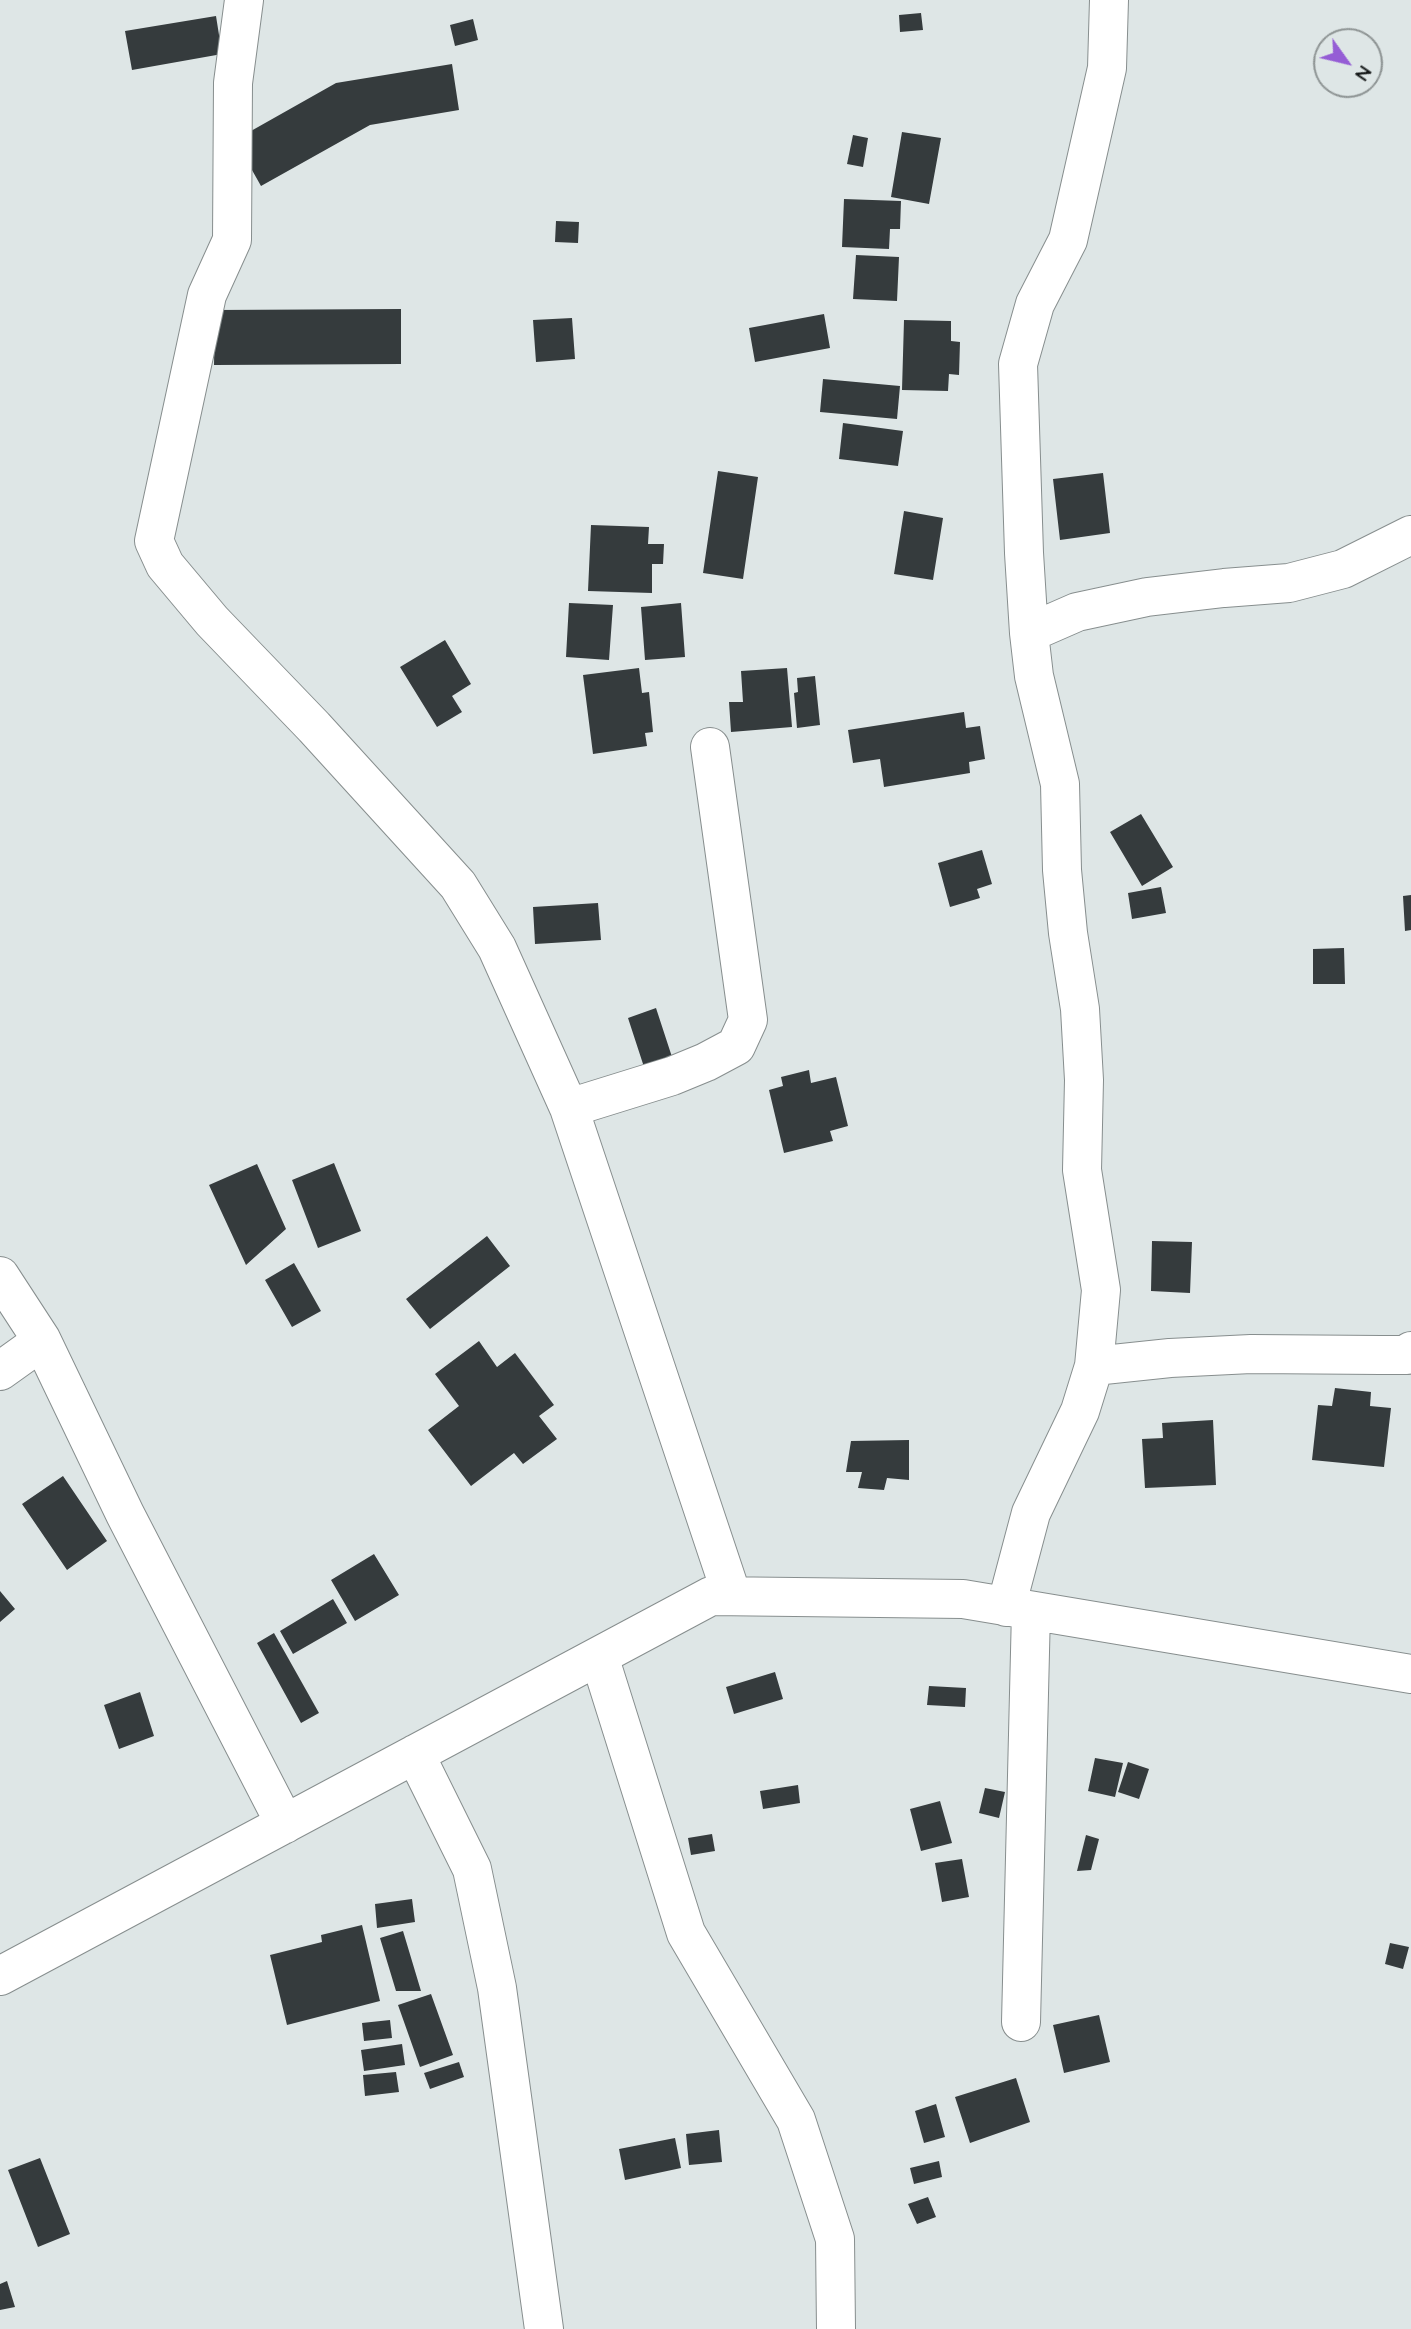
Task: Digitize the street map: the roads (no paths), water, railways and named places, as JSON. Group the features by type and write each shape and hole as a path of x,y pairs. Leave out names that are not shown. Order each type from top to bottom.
{"street":[{"path":"244,0 233,83 232,240 207,295 154,541 165,565 212,621 314,727 458,885 497,948 569,1108 732,1596"},
{"path":"1021,2022 1018,1609 1031,1513 1080,1411 1094,1366 1101,1290 1082,1170 1084,1080 1080,1009 1068,933 1062,870 1060,784 1034,676 1029,634 1018,364 1035,304 1068,240 1107,68 1109,0"},
{"path":"1029,634 1077,612 1147,597 1289,583 1343,569 1411,535"},
{"path":"569,1108 672,1076 706,1062 736,1046 748,1020 710,747"},
{"path":"0,1276 42,1341 131,1526 285,1824"},
{"path":"0,1371 42,1341"},
{"path":"1094,1366 1170,1358 1251,1354 1381,1355 1407,1354 1411,1351"},
{"path":"0,1976 711,1596 963,1599 1411,1674"},
{"path":"599,1656 687,1933 796,2120 835,2239 836,2329"},
{"path":"415,1754 472,1869 497,1988 544,2329"}]}
